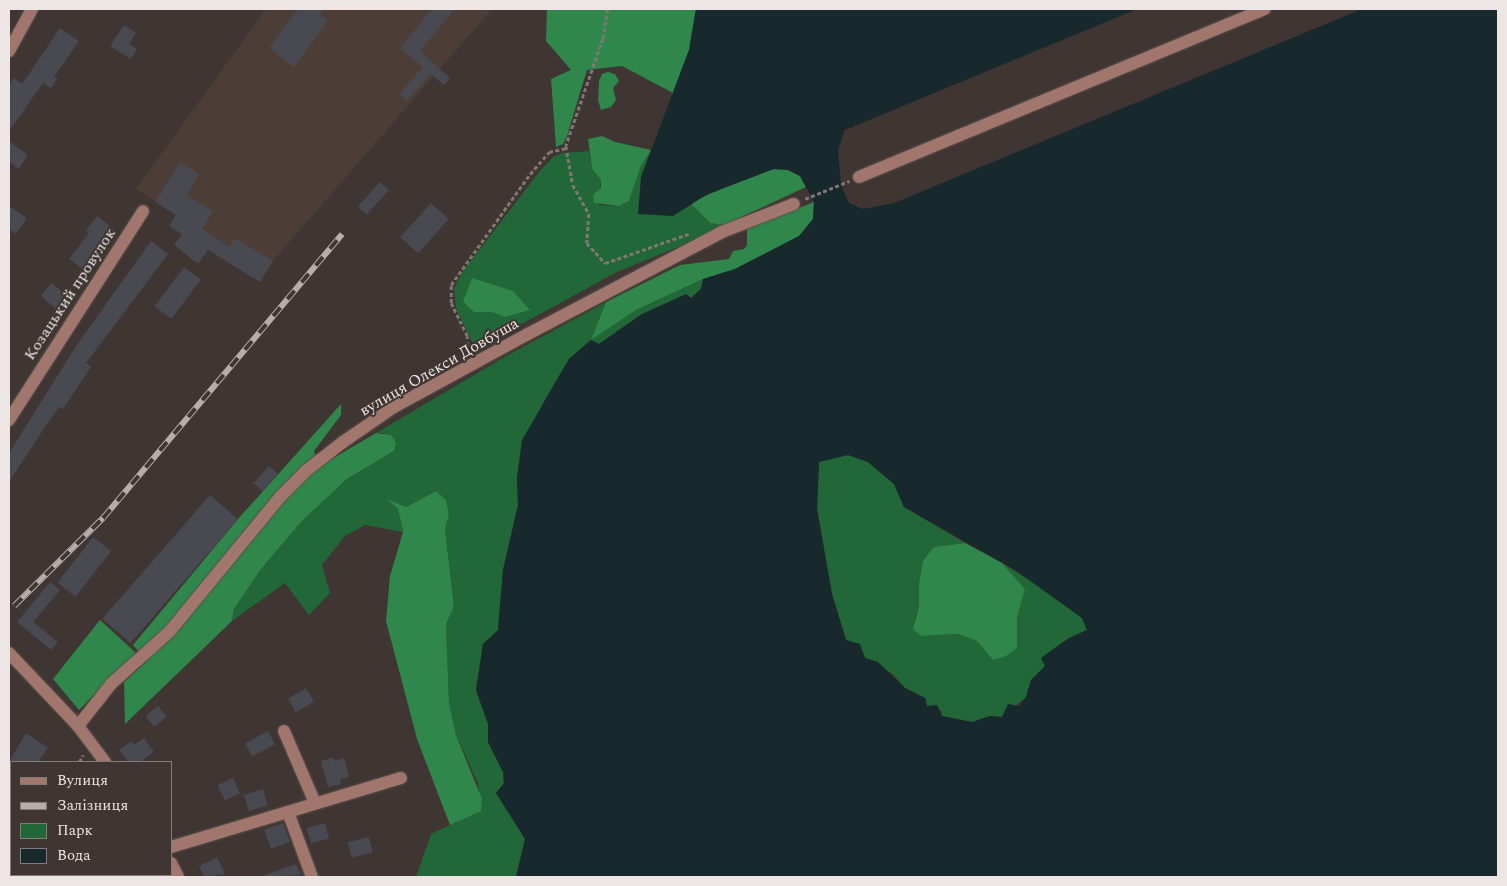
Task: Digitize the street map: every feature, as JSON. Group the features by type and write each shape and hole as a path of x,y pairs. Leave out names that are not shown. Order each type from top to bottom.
{"street":[{"path":"9,51 32,9"},
{"path":"859,177 1265,9"},
{"name":"вулиця Олекси Довбуша","path":"78,726 111,684 170,631 281,496 306,470 394,407 461,370 722,232 794,204"},
{"name":"Козацький провулок","path":"9,420 143,211"},
{"path":"9,653 78,726 98,759"},
{"path":"284,731 315,803"},
{"path":"172,846 401,778"},
{"path":"288,812 312,877"},
{"path":"172,865 178,877"}],"path":[{"path":"608,9 603,39 566,148 573,185 590,214 587,243 605,263 698,230"},
{"path":"461,370 469,345 453,309 451,285 530,174 549,152 566,148"},
{"path":"794,204 859,177"}],"shaded area":[{"path":"266,9 492,9 273,261 260,282 169,226 176,215 136,189"}],"green space":[{"path":"547,9 696,9 689,50 673,93 622,66 587,70 567,136 563,144 556,147 551,79 571,70 546,41"},
{"path":"608,72 615,74 619,81 613,88 616,100 611,107 601,110 598,100 599,81 602,74"},
{"path":"602,136 615,142 651,150 641,166 629,201 619,206 594,203 593,195 601,188 601,180 592,169 588,139"},
{"path":"651,150 641,177 673,216 690,203 710,223 724,225 710,234 617,272 483,345 472,342 456,308 454,289 463,271 540,171 553,157 563,153 589,151 592,169 601,180 599,205 619,206 629,201 641,166"},
{"path":"774,169 788,170 800,176 806,187 724,225 710,223 690,203 756,173"},
{"path":"814,202 813,219 799,236 735,269 703,279 636,310 591,340 606,302 680,265 729,259 733,251 744,249 747,245 747,229"},
{"path":"472,278 513,291 530,310 505,317 492,312 474,312 463,302"},
{"path":"703,279 701,289 691,298 642,314 599,344 591,340 569,359 543,403 517,477 518,505 503,570 498,631 483,644 476,690 488,724 488,742 503,772 504,783 496,793 525,839 516,877 416,877 431,834 481,810 478,783 456,735 449,703 446,624 454,607 445,529 449,515 446,500 436,491 406,507 389,500 398,509 403,532 365,525 345,536 322,565 330,593 309,615 285,583 232,621 234,609 261,569 302,521 347,479 394,451 384,433 376,433 501,359 606,302 592,339 636,310"},
{"path":"341,404 341,415 314,451 320,466 376,433 391,435 396,443 394,451 347,479 302,521 261,569 234,609 232,621 125,724 124,682 147,661 133,645 238,519"},
{"path":"848,455 868,462 894,484 904,507 965,543 934,547 919,584 919,606 915,618 921,636 958,634 977,641 993,660 1017,648 1017,618 1025,589 1002,563 1050,593 1082,618 1087,630 1069,638 1041,658 1045,666 1031,680 1026,697 1002,717 990,716 972,722 942,716 941,710 927,706 925,698 905,688 892,673 884,671 878,662 865,658 846,640 832,594 817,509 819,462"},
{"path":"436,491 446,500 449,515 445,529 454,607 446,624 449,703 456,735 482,799 481,811 450,825 417,739 386,621 390,576 403,532 398,509 387,499 406,507"},
{"path":"965,543 1002,563 1025,589 1017,618 1017,648 1006,656 993,660 977,641 958,634 921,636 913,629 919,606 919,584 923,561 934,547"},
{"path":"100,620 136,653 79,710 53,679"}],"water":[{"path":"696,9 1137,9 845,130 838,150 841,185 849,203 863,209 894,203 1362,9 1498,9 1498,877 516,877 525,839 496,793 504,783 503,772 488,742 488,724 476,690 483,644 498,630 503,570 518,505 517,477 522,440 569,359 591,340 599,344 642,314 686,294 691,298 701,289 703,279 735,269 799,236 813,219 814,202 800,176 788,170 774,169 706,195 673,216 638,214 641,177 689,50","holes":["848,455 868,462 894,484 904,507 1015,570 1082,618 1087,630 1069,638 1041,658 1045,666 1031,680 1026,697 1019,706 1008,704 1002,717 990,716 972,722 942,716 937,705 927,706 925,698 905,688 878,662 865,658 860,644 846,640 832,594 817,509 819,462"]}],"building":[{"path":"298,9 324,9 320,14 328,21 294,67 269,48"},
{"path":"432,9 455,9 420,51 450,78 444,85 431,74 407,101 399,94 423,67 400,48"},
{"path":"124,25 136,33 129,44 137,49 131,59 110,46"},
{"path":"60,28 79,41 54,77 57,79 51,88 43,83 9,131 9,86 14,78 22,84"},
{"path":"9,141 28,155 19,169 9,162"},
{"path":"180,162 199,174 187,195 213,211 202,229 230,247 235,238 273,261 260,282 208,250 198,264 174,245 182,234 169,226 176,215 155,202"},
{"path":"380,182 389,190 367,215 358,207"},
{"path":"431,203 449,219 418,253 400,237"},
{"path":"9,206 27,218 16,234 9,229"},
{"path":"97,216 114,229 84,270 69,259 89,233 86,230"},
{"path":"151,241 168,254 86,363 91,367 63,409 59,407 9,482 9,453 76,346"},
{"path":"184,267 201,280 171,319 155,306"},
{"path":"52,283 67,296 56,309 41,296"},
{"path":"269,466 278,474 263,491 254,483"},
{"path":"210,495 238,519 130,643 102,619"},
{"path":"93,537 111,551 75,597 57,583"},
{"path":"50,582 60,590 33,622 58,642 51,650 17,622"},
{"path":"306,688 314,702 296,712 288,698"},
{"path":"158,706 167,717 154,727 146,716"},
{"path":"268,731 275,744 252,756 245,743"},
{"path":"26,733 48,748 39,761 9,762"},
{"path":"144,738 154,752 141,761 127,761 119,750 132,741 134,745"},
{"path":"334,757 334,761 344,758 349,777 340,779 341,784 328,787 321,761"},
{"path":"233,778 240,793 225,801 218,785"},
{"path":"263,789 268,805 249,811 244,795"},
{"path":"283,823 290,842 271,849 264,830"},
{"path":"325,823 329,838 311,843 307,828"},
{"path":"369,837 373,853 352,858 348,842"},
{"path":"217,857 225,874 204,877 199,866"},
{"path":"296,864 301,875 262,876"}],"railway":[{"path":"14,606 103,518 342,234"}]}
